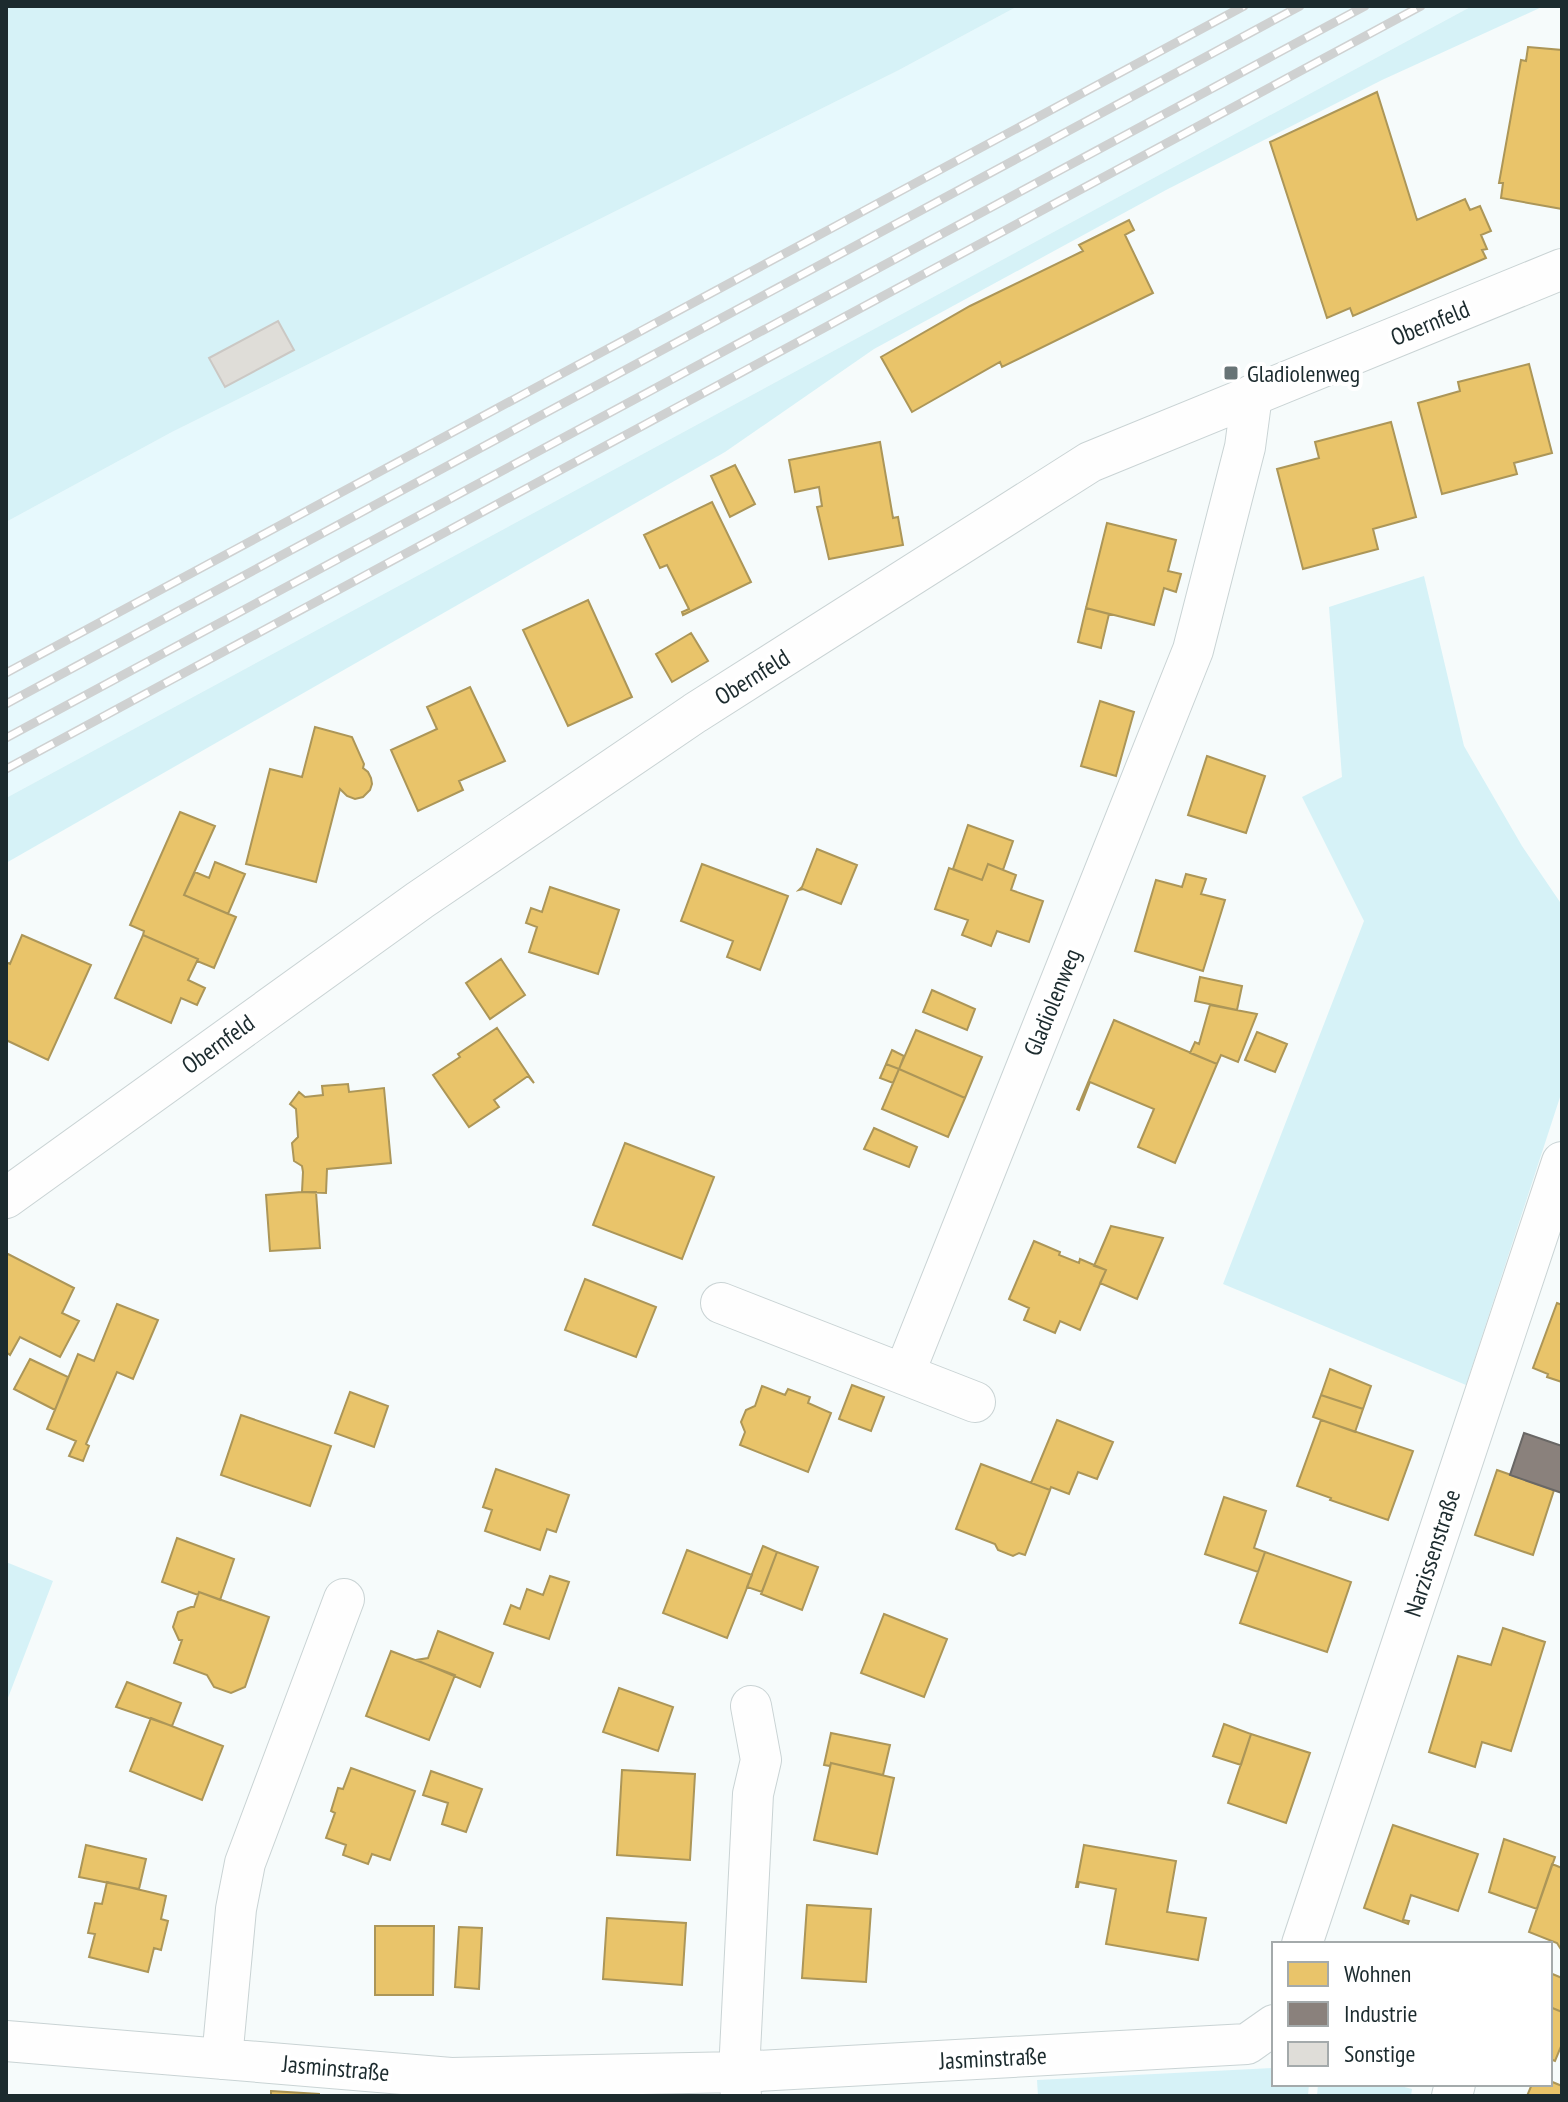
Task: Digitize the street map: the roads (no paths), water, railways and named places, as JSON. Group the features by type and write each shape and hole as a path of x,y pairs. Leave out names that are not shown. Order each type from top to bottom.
{"street":[{"name":"Obernfeld","path":"6,1198 420,900 695,713 1090,462 1562,269"},
{"name":"Gladiolenweg","path":"904,1374 1193,650 1245,447 1252,395"},
{"name":"Narzissenstraße","path":"1303,1942 1562,1162"},
{"path":"721,1303 975,1402"},
{"path":"222,2059 236,1909 245,1863 344,1599"},
{"path":"740,2084 753,1794 761,1760 751,1706"},
{"name":"Jasminstraße","path":"6,2041 451,2078 740,2084 1260,2034"}],"railway":[{"path":"6,673 1244,6"},
{"path":"6,704 1300,6"},
{"path":"6,738 1365,6"},
{"path":"6,769 1421,6"}],"place":[{"name":"Gladiolenweg","path":"1231,373"}]}
